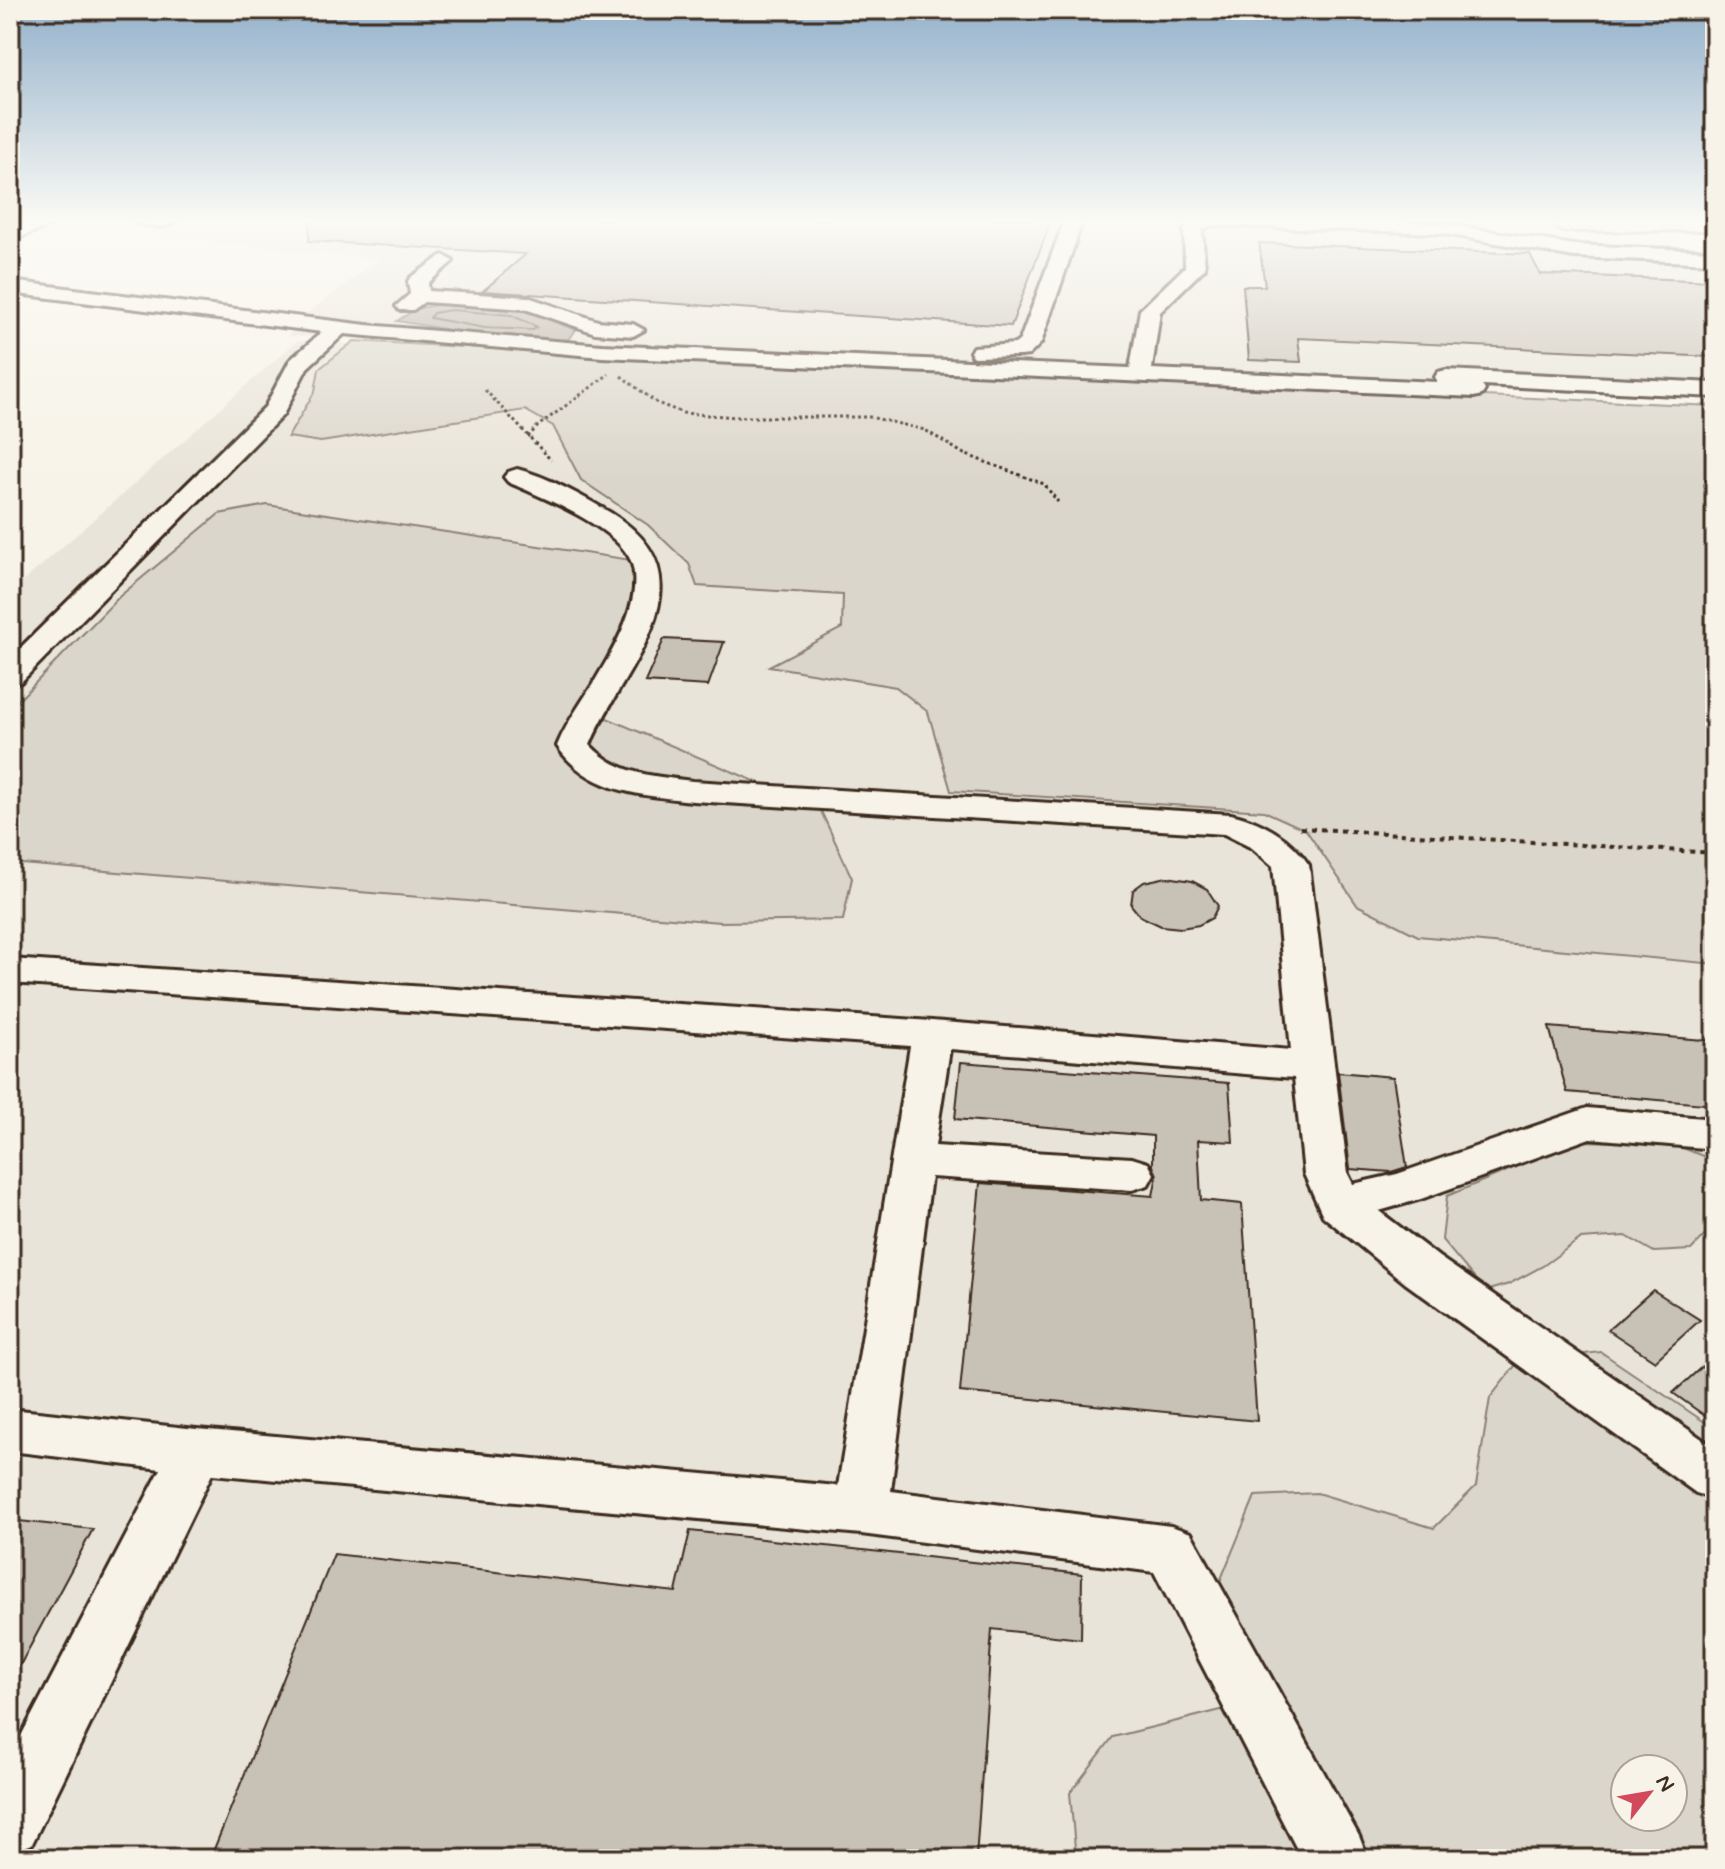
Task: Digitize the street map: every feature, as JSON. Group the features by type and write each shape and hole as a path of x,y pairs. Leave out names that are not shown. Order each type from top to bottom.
{"street":[{"path":"169,306 367,331 602,351 1474,390"},
{"path":"367,331 405,306"},
{"path":"537,306 595,327 977,352 1021,350 1030,343 1043,306"},
{"path":"1140,376 1150,310 1154,306"},
{"path":"10,675 275,410 298,365 340,327"},
{"path":"1344,372 1715,390"},
{"path":"517,477 558,495 592,515 633,543 645,562 647,598 621,662 583,721 573,746 587,764 608,778 693,791 1231,824 1264,840 1291,865 1326,1174 1339,1204 1422,1270 1715,1477"},
{"path":"10,971 932,1034 1313,1066"},
{"path":"861,1511 932,1034"},
{"path":"1339,1204 1405,1188 1587,1123 1715,1134"},
{"path":"911,1160 1132,1174"},
{"path":"10,1430 197,1451 861,1511 1171,1550 1336,1859"},
{"path":"10,1822 197,1451"}],"path":[{"path":"528,437 538,426 612,371 657,403 683,413 737,417 870,417 925,430 964,454 1044,484 1058,502"},
{"path":"485,390 570,478 592,515"},
{"path":"1231,824 1715,853"}],"shaded area":[{"path":"316,306 1715,306 1715,399 289,336 303,316"},
{"path":"297,341 1587,419 1715,424 1715,1859 10,1859 10,593"},
{"path":"354,341 863,369 1715,406 1715,964 1418,936 1357,905 1306,830 1264,811 951,791 928,712 896,687 769,666 842,628 843,595 697,586 689,564 648,525 581,480 553,426 525,410 321,442 288,437 315,391 319,369"},
{"path":"267,505 638,561 637,597 581,707 820,809 852,878 843,920 720,922 10,863 10,709 120,596 219,514"},
{"path":"1578,1141 1671,1143 1715,1161 1715,1235 1709,1231 1691,1250 1654,1252 1626,1236 1580,1239 1543,1266 1509,1284 1485,1291 1442,1240 1447,1196"},
{"path":"1601,1352 1715,1429 1715,1859 1076,1859 1070,1793 1113,1737 1269,1698 1212,1601 1255,1496 1317,1493 1434,1528 1476,1486 1490,1398 1518,1362"}],"water":[{"path":"430,306 513,307 576,330 568,339 561,340 485,336 397,321 416,309"}],"building":[{"path":"713,306 1019,306 1011,326"},
{"path":"1245,306 1715,306 1715,357 1298,338 1301,362 1249,360"},
{"path":"664,639 724,642 708,686 645,682"},
{"path":"1167,877 1192,881 1207,889 1218,906 1212,918 1199,925 1181,928 1161,926 1140,916 1131,905 1133,890 1144,882"},
{"path":"1549,1027 1715,1041 1715,1105 1567,1092"},
{"path":"961,1062 1229,1083 1233,1142 1198,1140 1201,1200 1242,1204 1257,1421 960,1392 980,1183 1153,1196 1157,1175 1153,1166 1153,1136 955,1119"},
{"path":"1338,1072 1393,1077 1407,1167 1391,1172 1350,1169"},
{"path":"1653,1290 1700,1320 1655,1361 1608,1330"},
{"path":"1715,1355 1715,1423 1673,1393"},
{"path":"10,1520 93,1529 10,1684"},
{"path":"690,1531 1082,1574 1081,1639 992,1629 976,1859 210,1859 334,1554 676,1592"}]}
